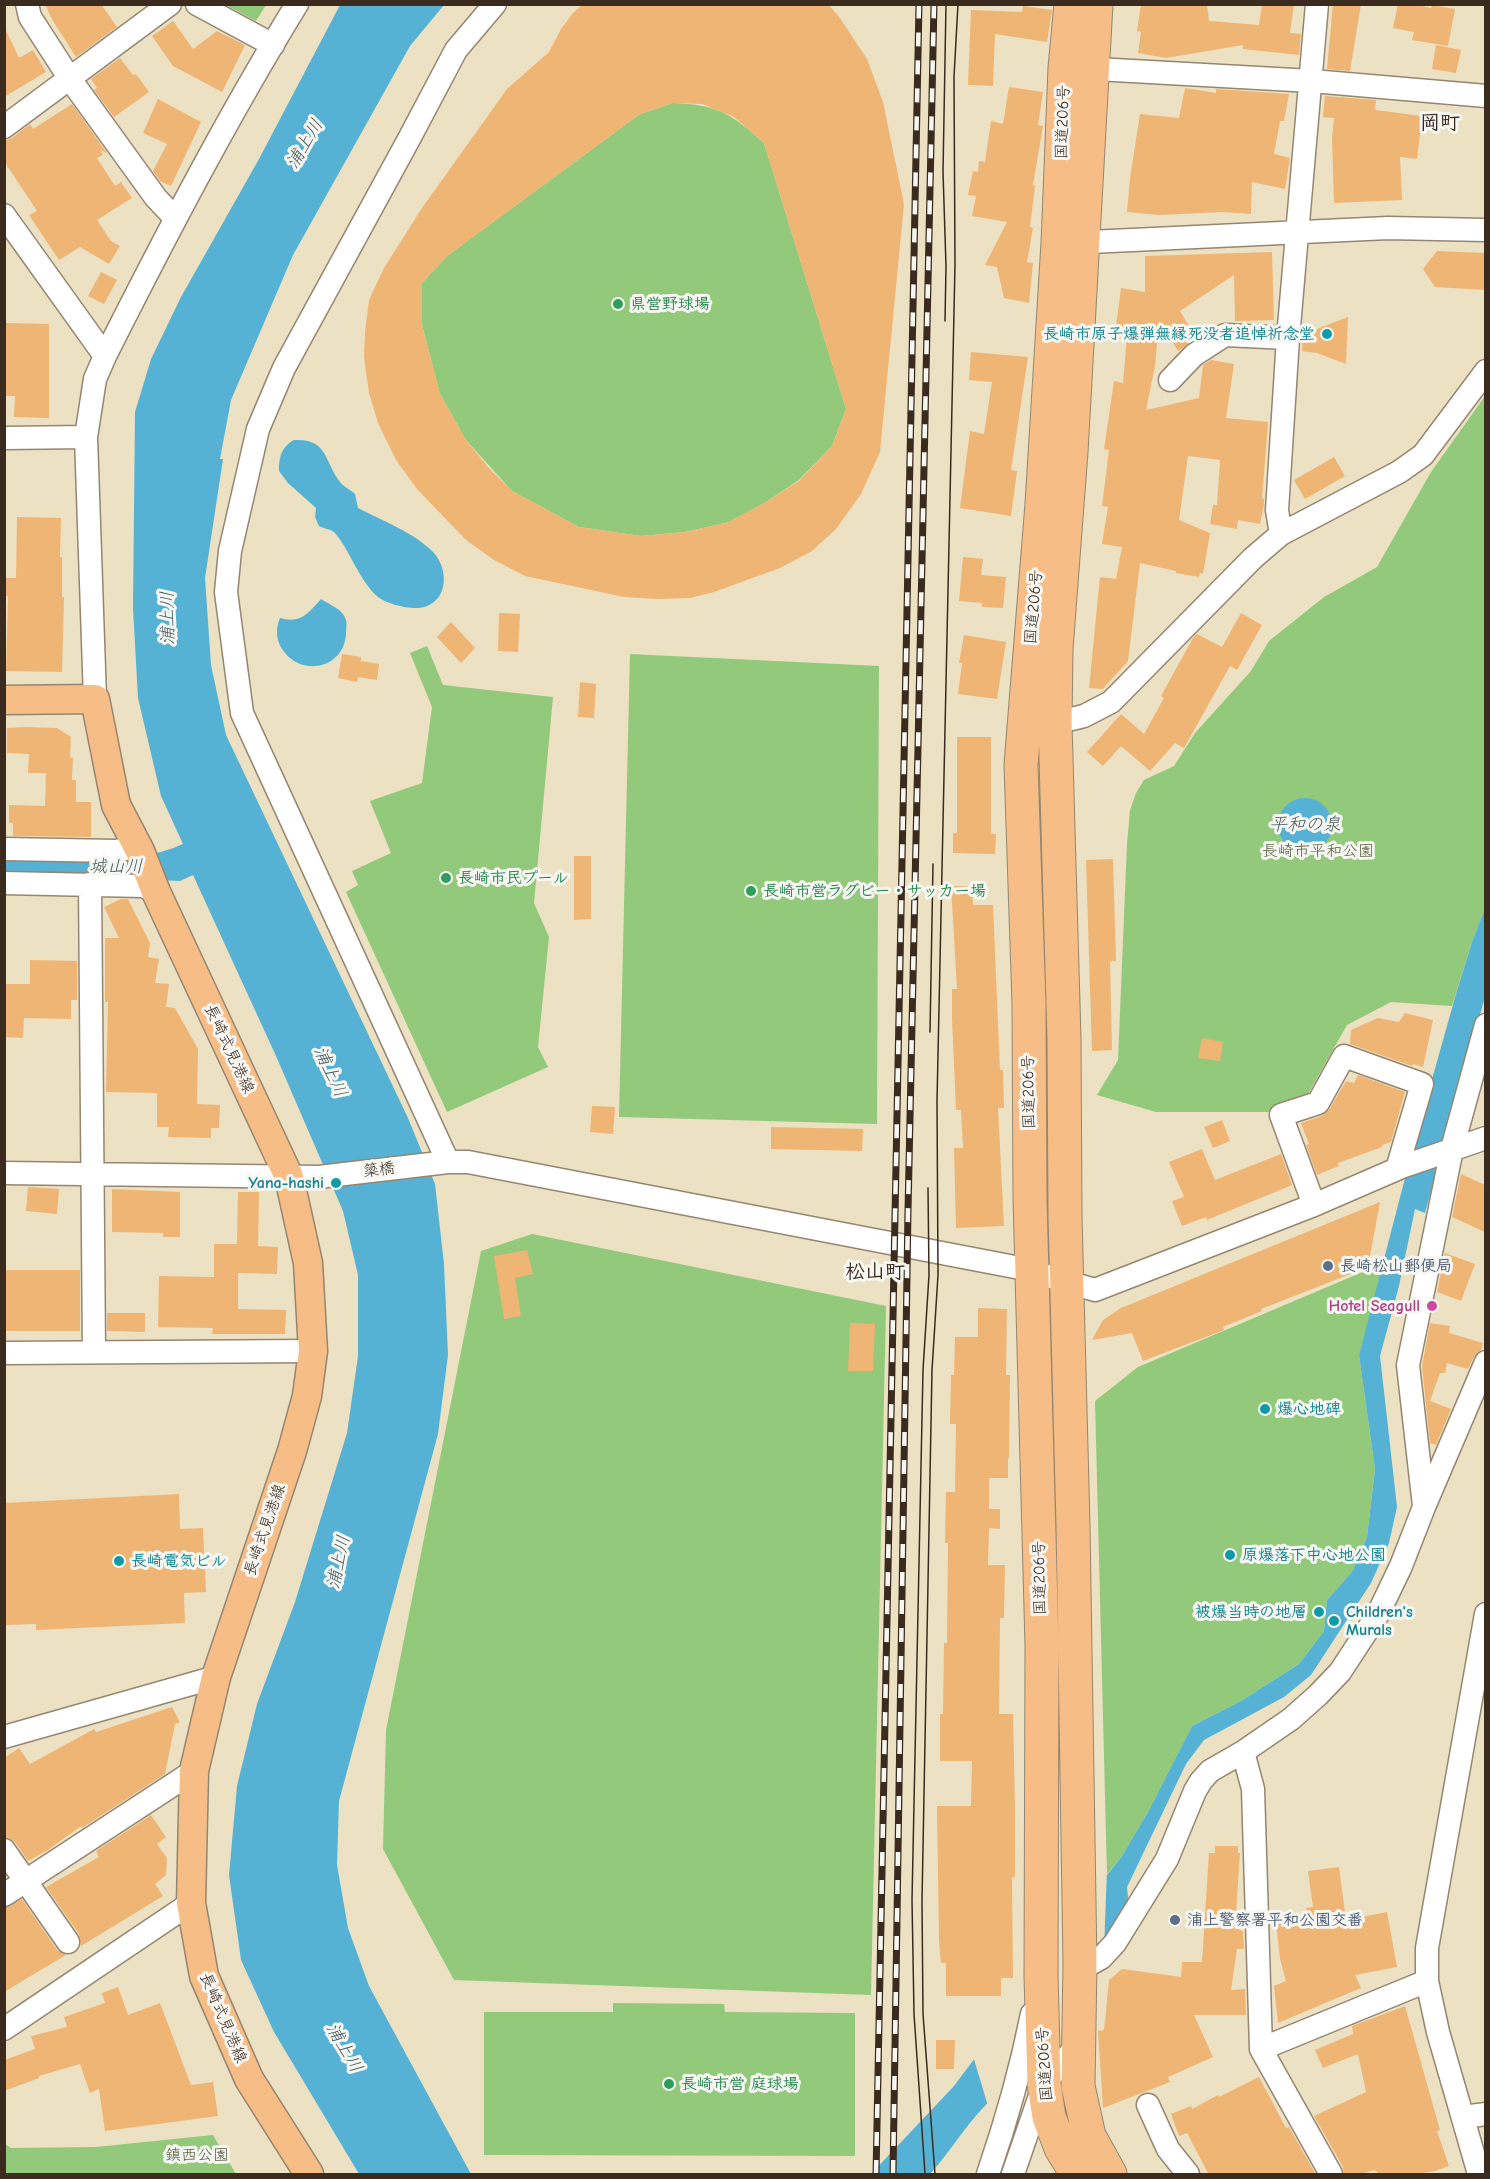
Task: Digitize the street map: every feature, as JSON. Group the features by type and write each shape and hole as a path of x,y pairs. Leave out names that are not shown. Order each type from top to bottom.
{"highway":[{"name":"国道206号","path":"1071,4 1078,68 1070,243 1071,452 1056,649 1055,723 1064,1039 1080,1964 1078,2086 1089,2136 1110,2175"},
{"name":"国道206号","path":"1078,68 1096,4"},
{"name":"国道206号","path":"1070,243 1042,504 1021,765 1029,1004 1030,1198 1042,1646 1041,1976 1044,2084 1049,2117 1061,2148 1077,2175"}],"main road":[{"path":"4,700 95,699 116,806 138,849"},
{"name":"長崎式見港線","path":"138,849 289,1177 308,1263 314,1351 308,1396 292,1451 216,1677 194,1771 191,1903 204,1976 249,2079 309,2175"}],"street":[{"path":"27,4 30,17 70,79 156,198 175,218"},
{"path":"4,127 170,4"},
{"path":"197,4 273,45"},
{"path":"95,699 86,437 95,379 175,218 297,4"},
{"path":"443,1162 242,713 226,592 230,551 258,429 284,368 456,50 495,4"},
{"path":"1281,534 1277,510 1288,338 1317,4"},
{"path":"1078,68 1312,81 1485,96"},
{"path":"4,215 105,356"},
{"path":"1070,243 1388,228 1485,230"},
{"path":"1170,380 1194,355 1225,335 1288,338"},
{"path":"1055,723 1084,716 1111,702 1253,558 1281,534 1399,472 1423,455 1485,371"},
{"path":"4,438 86,437"},
{"path":"4,849 117,851 138,849"},
{"path":"4,883 143,886 155,889"},
{"path":"90,884 94,1352"},
{"path":"1424,1507 1408,1365 1450,1149 1485,1025"},
{"path":"1314,1205 1281,1115 1318,1103 1344,1056 1422,1084 1401,1168"},
{"name":"簗橋","path":"4,1173 319,1177 443,1162 468,1162 1033,1270 1095,1290 1314,1205 1401,1168 1485,1138"},
{"path":"4,1353 314,1351"},
{"path":"1080,1964 1092,1963 1101,1958 1115,1943 1167,1859 1194,1791 1201,1781 1210,1771 1243,1752 1291,1719 1340,1671 1378,1614 1401,1566 1485,1362"},
{"path":"1479,2175 1438,2032 1427,1981 1427,1947 1485,1614"},
{"path":"4,1737 216,1677"},
{"path":"1243,1752 1253,1788 1261,2049 1331,2175"},
{"path":"4,1895 194,1771"},
{"path":"4,1850 68,1942"},
{"path":"4,2029 191,1903"},
{"path":"988,2175 1004,2129 1022,2063 1041,1976"},
{"path":"1261,2049 1427,1981"},
{"path":"1013,2175 1044,2084 1080,2042"},
{"path":"1148,2105 1168,2149 1188,2175"},
{"path":"1463,2117 1485,2114"}],"green space":[{"path":"226,5 266,5 256,21"},
{"name":"県営野球場","path":"673,103 702,106 723,112 742,124 764,143 846,409 832,446 799,480 766,502 729,522 685,532 641,536 579,527 512,491 466,440 440,394 422,325 422,283 447,256 640,114"},
{"name":"長崎市平和公園","path":"1485,396 1485,908 1452,1006 1391,1002 1347,1025 1304,1101 1269,1112 1156,1112 1097,1095 1118,1060 1127,844 1130,810 1136,793 1144,780 1174,766 1195,733 1251,671 1269,641 1324,597 1377,567 1431,472"},
{"name":"長崎市民プール","path":"427,646 443,685 553,697 534,903 549,937 538,1047 548,1067 447,1112 346,892 358,885 352,871 391,853 370,801 422,783 432,707 410,653"},
{"name":"長崎市営ラグビー・サッカー場","path":"630,654 879,666 877,1124 619,1117"},
{"path":"532,1234 886,1306 871,1995 454,1980 383,1849 386,1730 481,1251"},
{"name":"原爆落下中心地公園","path":"1384,1263 1359,1355 1375,1469 1367,1537 1352,1572 1327,1600 1324,1631 1299,1664 1241,1701 1192,1726 1148,1812 1122,1856 1107,1874 1095,1401 1138,1367"},
{"name":"長崎市営 庭球場","path":"613,2003 724,2004 725,2012 855,2013 855,2156 484,2155 484,2012 613,2012"},
{"name":"鎮西公園","path":"213,2135 236,2174 5,2174 5,2144 11,2148 96,2147"}],"water":[{"path":"340,5 444,5 410,46 293,255 231,400 220,459 223,459 205,578 211,665 226,735 408,1118 435,1184 444,1264 448,1355 438,1434 339,1801 337,1865 348,1928 369,1986 471,2174 359,2174 274,2032 241,1960 229,1875 237,1786 257,1704 295,1602 347,1433 358,1356 358,1275 343,1211 276,1056 193,875 180,881 5,876 5,857 72,860 119,859 163,851 183,844 161,796 138,698 133,608 135,412 151,359 181,297 259,159"},
{"path":"294,440 313,443 324,452 340,482 355,494 358,508 407,533 433,552 441,565 444,581 440,596 434,602 418,608 396,605 387,602 371,590 335,533 319,526 315,517 316,508 288,483 279,471 282,453 286,446"},
{"path":"321,599 339,610 346,620 344,645 331,661 322,665 303,665 293,660 282,649 277,636 278,622 280,618 294,620 304,616"},
{"name":"平和の泉","path":"1300,798 1310,798 1320,802 1328,810 1332,825 1328,840 1320,848 1310,852 1300,852 1290,848 1282,840 1278,830 1278,820 1282,810 1290,802"},
{"path":"1485,908 1485,997 1425,1213 1415,1209 1399,1286 1380,1356 1397,1507 1389,1543 1371,1583 1311,1675 1284,1697 1204,1740 1186,1764 1127,1887 1129,1910 994,2097 938,2165 930,2174 871,2174 954,2086 975,2058 1007,2001 1122,1856 1148,1812 1192,1726 1241,1701 1299,1664 1324,1631 1327,1600 1352,1572 1367,1537 1375,1469 1359,1355 1456,994"}],"pier":[{"path":"1107,1869 1104,1950 996,2099 988,2106 973,2056 1005,1999"}],"building":[{"path":"45,4 101,4 117,27 76,57"},
{"path":"583,4 828,4 867,59 883,102 904,204 880,452 861,494 836,529 812,551 780,568 714,592 690,598 624,597 525,576 494,560 466,540 417,489 396,460 378,423 369,393 364,357 365,333 369,300 384,268 422,208 507,89 549,52 561,29","holes":["673,103 702,104 734,117 764,143 846,409 832,446 799,481 729,522 686,532 641,536 579,527 512,491 466,440 440,394 422,325 422,283 447,256 640,114"]},
{"path":"1141,4 1207,4 1209,21 1259,25 1262,4 1294,4 1290,33 1301,34 1299,55 1243,49 1243,45 1166,58 1138,53 1141,32 1137,31"},
{"path":"1333,4 1361,4 1350,71 1327,69"},
{"path":"1398,4 1414,4 1431,8 1432,5 1455,9 1448,46 1412,40 1414,32 1393,28"},
{"path":"1023,6 1052,10 1047,42 995,34 993,86 968,85 971,10 1022,12"},
{"path":"173,21 193,49 217,31 245,45 222,92 173,66 152,36"},
{"path":"4,26 19,58 33,50 46,72 4,97"},
{"path":"1436,45 1461,50 1456,73 1432,69"},
{"path":"120,58 149,92 114,117 94,90 97,88 91,79"},
{"path":"1009,87 1043,92 1038,125 1043,126 1033,185 1035,186 1030,227 1033,228 1027,262 1033,263 1029,303 1004,298 997,267 985,265 1007,222 972,216 976,196 968,195 973,171 978,172 979,161 985,162 991,121 1003,124"},
{"path":"1185,88 1216,93 1216,89 1289,94 1284,121 1280,121 1274,154 1290,158 1285,189 1252,182 1251,214 1223,212 1159,215 1127,212 1140,114 1179,118"},
{"path":"1325,96 1376,100 1375,110 1422,116 1417,159 1400,157 1402,200 1334,203 1332,138 1334,118 1323,117"},
{"path":"158,99 201,122 171,186 160,181 153,171 167,144 143,133"},
{"path":"72,104 107,153 100,150 103,155 97,158 115,186 121,182 132,198 97,220 111,241 120,246 109,264 80,247 59,260 29,215 37,211 4,161 4,140 12,138 30,124 33,129"},
{"path":"1437,251 1485,253 1485,290 1435,287 1423,269"},
{"path":"1272,252 1274,320 1235,321 1234,275 1180,311 1196,338 1180,350 1178,351 1159,321 1155,366 1146,410 1199,398 1203,365 1211,360 1234,364 1226,418 1268,422 1262,499 1264,498 1264,504 1260,524 1238,520 1237,529 1210,524 1213,505 1217,505 1220,460 1188,456 1179,520 1210,533 1203,574 1200,573 1199,577 1176,573 1176,571 1140,563 1128,661 1103,689 1089,688 1100,577 1116,579 1122,547 1102,544 1108,507 1102,506 1109,450 1104,449 1114,381 1123,383 1127,336 1115,334 1121,288 1145,292 1145,256"},
{"path":"101,272 117,280 104,304 88,296"},
{"path":"1348,317 1346,364 1317,353 1302,351 1303,329 1314,330"},
{"path":"6,323 49,324 49,418 14,417 15,396 4,396"},
{"path":"971,352 1028,357 1011,470 1017,471 1011,516 960,508 970,431 984,434 992,382 969,380"},
{"path":"1334,457 1345,476 1305,499 1294,480"},
{"path":"17,517 61,518 60,557 62,557 62,597 64,597 62,672 6,671 8,596 4,596 4,578 16,578"},
{"path":"963,557 983,559 981,575 1006,577 1003,608 982,607 982,603 959,601"},
{"path":"499,613 520,614 518,652 498,651"},
{"path":"1241,613 1262,625 1237,670 1230,666 1184,748 1175,743 1150,771 1121,746 1103,766 1087,752 1121,714 1144,734 1164,698 1161,696 1193,638 1197,634 1222,647"},
{"path":"451,622 475,648 461,663 437,637"},
{"path":"964,635 1006,642 997,699 958,694 962,663 959,663"},
{"path":"342,654 361,657 361,661 379,664 377,680 358,677 357,682 338,678"},
{"path":"580,682 596,684 594,718 578,717"},
{"path":"7,728 57,728 71,737 70,758 73,758 72,780 76,780 76,802 91,802 91,837 13,836 13,823 9,823 9,805 45,806 46,773 28,773 29,754 7,753"},
{"path":"957,737 991,737 991,834 996,834 995,854 953,853 953,833 957,833"},
{"path":"574,856 591,856 591,919 574,920"},
{"path":"1113,859 1116,961 1110,961 1112,1050 1092,1051 1086,860"},
{"path":"951,886 972,886 973,905 993,905 1000,1070 1003,1070 1004,1108 998,1108 1004,1226 956,1228 954,1148 963,1148 961,1110 956,1110 952,989 957,989"},
{"path":"121,899 128,899 150,943 148,957 159,959 155,983 169,984 166,1007 175,1008 198,1049 197,1104 220,1105 219,1128 211,1128 211,1138 168,1137 169,1127 157,1127 157,1093 106,1092 108,1002 105,1002 105,938 119,938 104,907"},
{"path":"30,960 77,961 77,1000 71,1000 71,1019 24,1018 23,1038 4,1037 4,984 30,984"},
{"path":"1405,1013 1433,1020 1423,1067 1413,1064 1412,1066 1350,1044 1351,1030 1378,1018 1399,1022"},
{"path":"1202,1038 1223,1042 1220,1061 1198,1058"},
{"path":"1358,1075 1405,1092 1391,1142 1338,1163 1339,1166 1317,1175 1301,1123 1322,1116 1329,1110 1346,1081 1354,1083"},
{"path":"592,1106 615,1107 613,1134 590,1132"},
{"path":"1222,1120 1230,1141 1213,1148 1204,1127"},
{"path":"771,1127 863,1129 862,1151 771,1149"},
{"path":"1202,1149 1215,1180 1281,1154 1292,1185 1207,1220 1206,1217 1182,1226 1172,1201 1184,1197 1169,1162"},
{"path":"1461,1174 1485,1185 1485,1232 1452,1217"},
{"path":"28,1187 59,1189 57,1214 26,1211"},
{"path":"112,1189 180,1192 180,1237 163,1237 163,1233 112,1232"},
{"path":"238,1192 259,1192 258,1246 278,1247 277,1274 238,1273 238,1309 286,1310 285,1334 212,1334 213,1328 158,1327 159,1276 214,1277 214,1244 237,1244"},
{"path":"1380,1202 1370,1256 1349,1264 1353,1273 1261,1309 1262,1311 1223,1327 1224,1330 1143,1361 1132,1333 1092,1340 1103,1320 1121,1308"},
{"path":"527,1250 533,1274 515,1278 521,1316 504,1319 494,1256"},
{"path":"1445,1253 1475,1264 1461,1301 1437,1292"},
{"path":"4,1270 80,1270 80,1331 4,1331"},
{"path":"978,1308 1007,1309 1006,1375 1010,1375 1008,1478 989,1478 989,1509 1000,1509 1000,1529 989,1528 988,1565 1005,1565 1004,1618 1000,1618 999,1714 1013,1714 1015,1877 1012,1877 1013,1978 1001,1978 1001,1996 946,1996 946,1963 941,1963 939,1940 937,1806 971,1806 972,1761 940,1761 944,1643 947,1643 946,1492 955,1492 956,1424 950,1424 951,1375 954,1375 955,1337 978,1337"},
{"path":"107,1313 145,1313 145,1332 107,1331"},
{"path":"850,1323 875,1324 873,1371 848,1371"},
{"path":"1430,1323 1450,1326 1449,1333 1483,1343 1468,1369 1447,1363 1445,1373 1440,1373 1430,1401 1451,1409 1436,1445 1430,1443 1422,1366"},
{"name":"長崎電気ビル","path":"179,1494 180,1529 203,1528 206,1592 184,1593 185,1623 36,1630 36,1624 4,1625 4,1503"},
{"path":"172,1707 180,1722 175,1724 165,1774 28,1861 15,1842 4,1837 4,1758 19,1748 30,1764 94,1729 96,1732"},
{"path":"151,1815 166,1837 157,1844 167,1858 166,1875 155,1884 163,1896 81,1946 79,1934 46,1887 99,1857 96,1851"},
{"path":"1215,1846 1238,1846 1238,1853 1240,1853 1235,1928 1243,1931 1244,1949 1237,1949 1231,1990 1245,1989 1246,2015 1194,2015 1213,2057 1168,2077 1170,2082 1103,2108 1098,2031 1104,2030 1109,1980 1122,1969 1181,1977 1182,1962 1202,1962 1209,1853 1215,1853"},
{"path":"1339,1867 1346,1920 1387,1912 1397,1967 1355,1975 1361,1988 1278,2023 1274,1986 1286,1981 1280,1959 1276,1922 1307,1918 1306,1908 1313,1907 1308,1871"},
{"path":"22,1899 57,1950 66,1955 4,1992 4,1908"},
{"path":"118,1987 128,2015 160,2003 191,2085 213,2082 218,2116 105,2131 99,2089 90,2093 80,2064 39,2076 39,2078 4,2091 4,2060 35,2049 31,2036 67,2027 64,2017 105,2003 102,1993"},
{"path":"1405,2006 1440,2130 1437,2131 1449,2166 1412,2175 1381,2175 1374,2170 1357,2175 1344,2175 1343,2167 1314,2116 1366,2092 1358,2054 1323,2068 1315,2050 1353,2034 1352,2026"},
{"path":"936,2040 955,2040 954,2069 936,2069"},
{"path":"1259,2077 1286,2128 1289,2127 1316,2175 1209,2175 1187,2133 1179,2136 1171,2114 1191,2106 1192,2109"}],"tram line":[{"path":"945,321 943,172 946,4"},
{"path":"935,2174 923,2014 922,1901 932,1370 938,1275 937,1101 955,265 954,77 958,4"},
{"path":"930,1032 933,864"},
{"path":"925,2174 914,2014 912,1900 923,1370 929,1275 928,1188"}],"railway":[{"path":"876,2174 919,4"},
{"path":"893,2174 908,1210 934,4"}],"place":[{"name":"県営野球場","path":"618,304"},
{"name":"長崎市原子爆弾無縁死没者追悼祈念堂","path":"1327,334"},
{"name":"長崎市民プール","path":"446,878"},
{"name":"長崎市営ラグビー・サッカー場","path":"751,891"},
{"name":"Yana-hashi","path":"336,1183"},
{"name":"長崎松山郵便局","path":"1328,1266"},
{"name":"Hotel Seagull","path":"1432,1306"},
{"name":"爆心地碑","path":"1265,1409"},
{"name":"原爆落下中心地公園","path":"1230,1555"},
{"name":"長崎電気ビル","path":"119,1561"},
{"name":"被爆当時の地層","path":"1319,1612"},
{"name":"Children's Murals","path":"1334,1621"},
{"name":"浦上警察署平和公園交番","path":"1175,1920"},
{"name":"長崎市営 庭球場","path":"669,2084"}],"district":[{"name":"岡町","path":"1440,123"},
{"name":"松山町","path":"875,1272"}],"water label":[{"name":"浦上川","path":"305,144"},
{"name":"浦上川","path":"168,618"},
{"name":"城山川","path":"116,867"},
{"name":"浦上川","path":"330,1072"},
{"name":"浦上川","path":"339,1562"},
{"name":"浦上川","path":"344,2048"}]}
